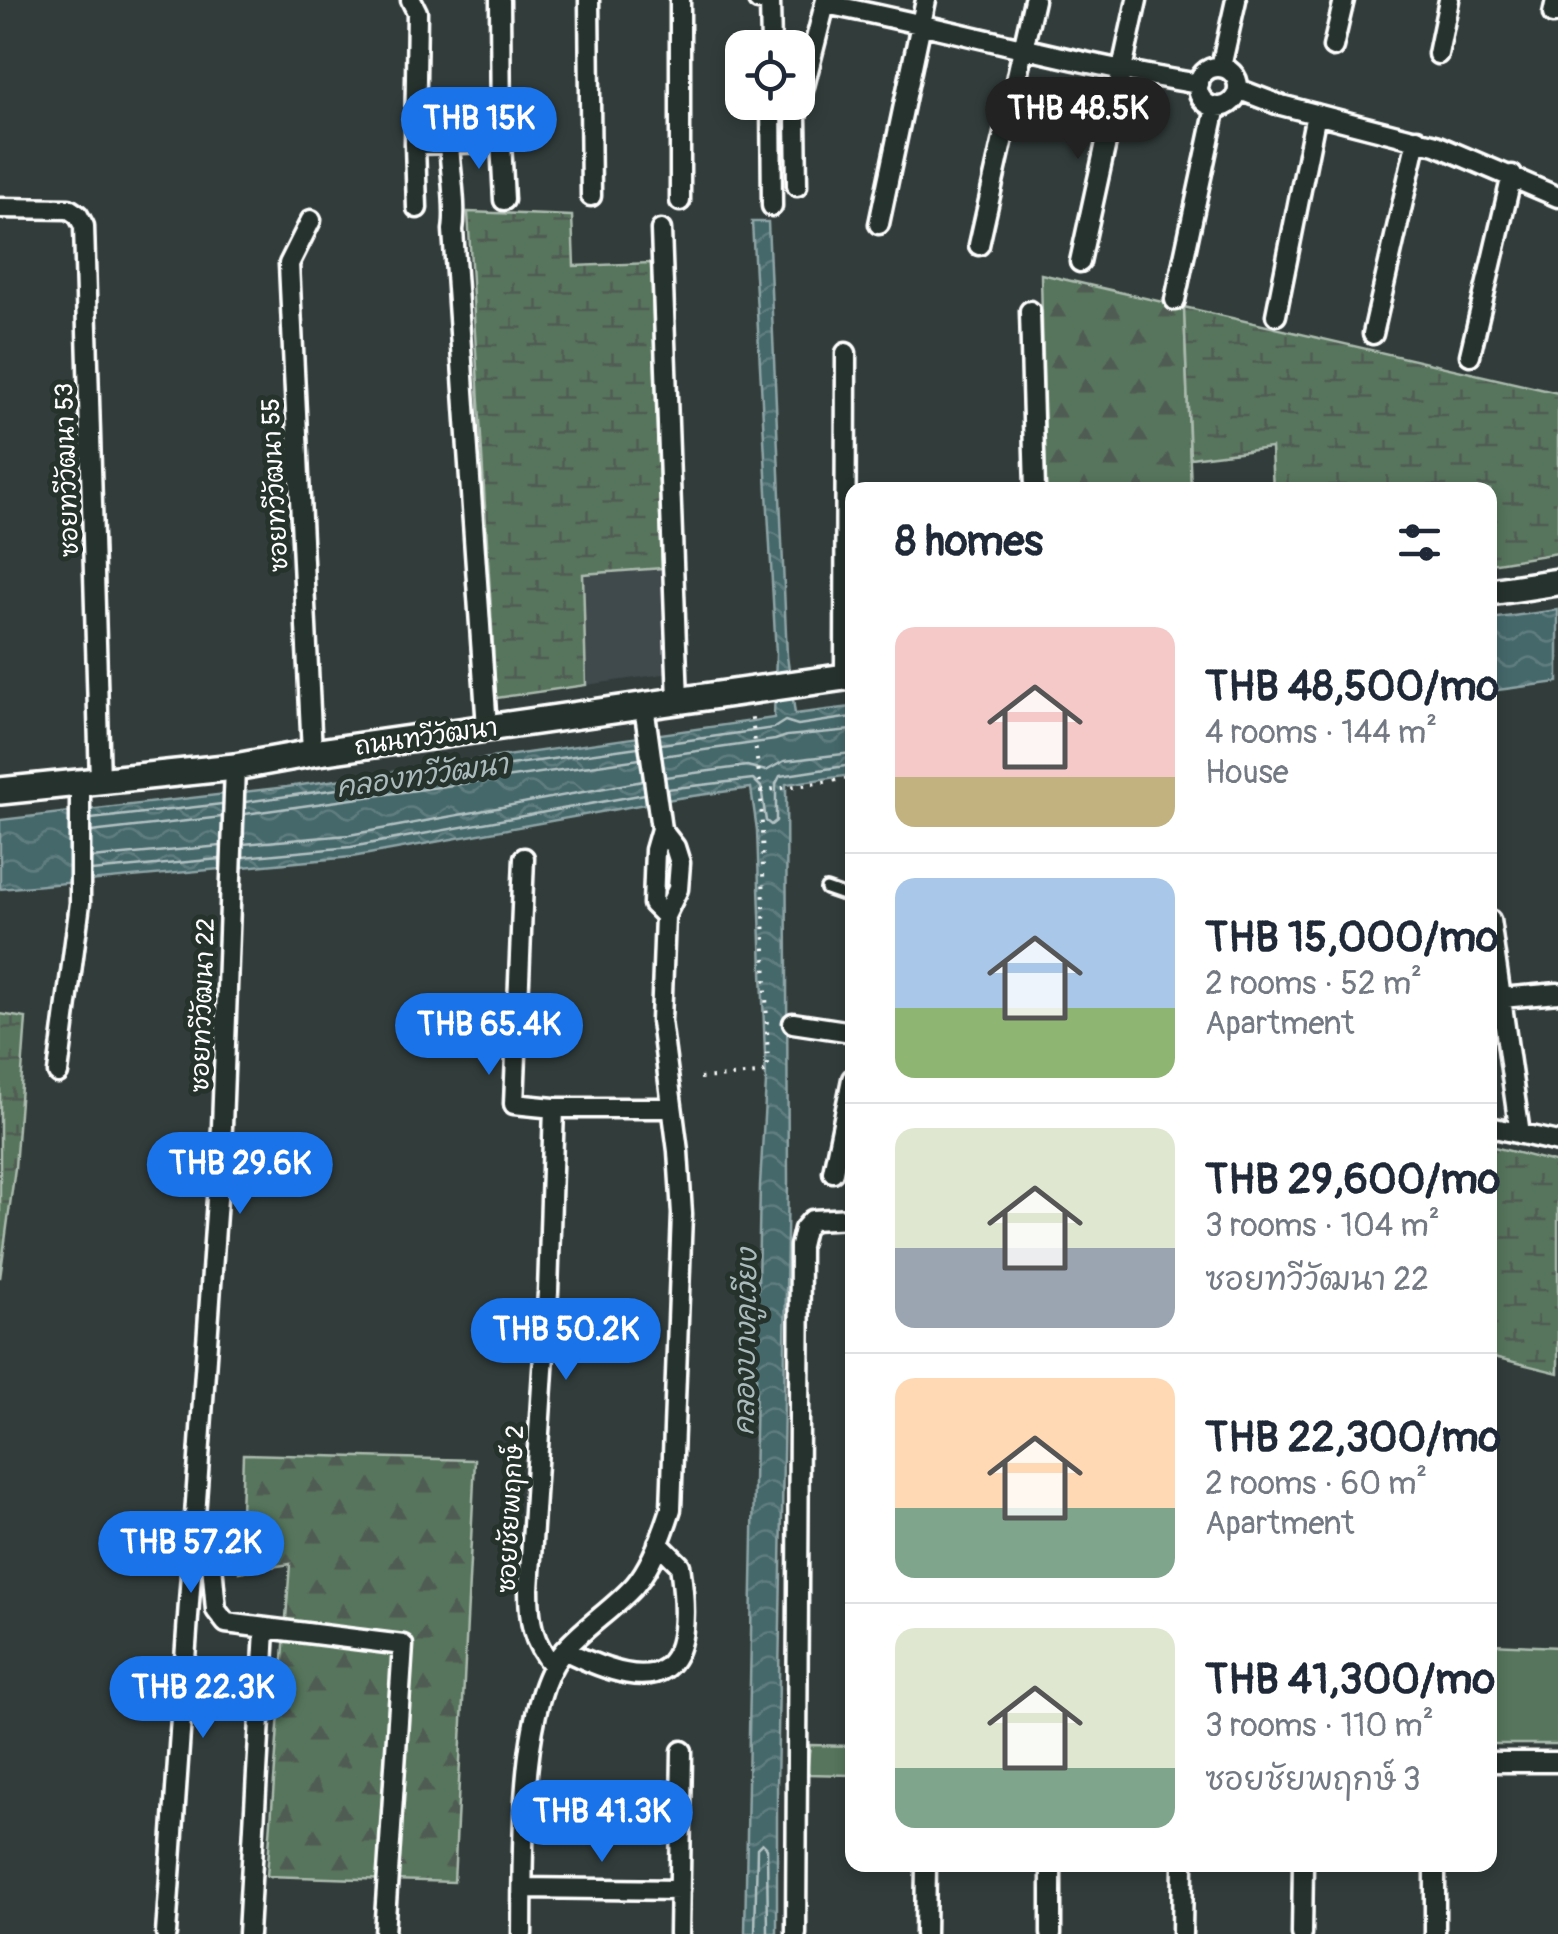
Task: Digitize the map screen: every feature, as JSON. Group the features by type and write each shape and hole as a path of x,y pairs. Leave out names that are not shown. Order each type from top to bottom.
{"main road":[{"path":"1497,591 1558,582"},
{"name":"ถนนทวีวัฒนา","path":"0,791 87,791 312,752 845,678"}],"street":[{"path":"411,0 418,12 417,208"},
{"path":"500,0 504,200"},
{"path":"589,0 591,196"},
{"path":"680,0 680,202"},
{"path":"758,0 770,2 771,30"},
{"path":"879,224 926,0"},
{"path":"979,245 1034,0"},
{"path":"1080,262 1137,0"},
{"path":"1221,67 1236,0"},
{"path":"1333,48 1344,0"},
{"path":"1438,54 1449,0"},
{"path":"796,186 796,118 826,2 1122,72 1198,84"},
{"path":"1221,67 1237,79 1238,90 1226,106 1216,107 1206,103 1198,84 1203,74 1221,67"},
{"path":"1238,90 1417,140 1512,175 1558,197"},
{"path":"1175,300 1216,107"},
{"path":"1276,316 1316,114"},
{"path":"771,120 772,206"},
{"path":"1373,334 1417,140"},
{"path":"415,144 501,142"},
{"path":"449,143 451,194 446,212 454,230 487,728"},
{"path":"1470,355 1512,175"},
{"name":"ซอยทวีวัฒนา 53","path":"0,208 68,210 78,215 84,226 87,791 80,904 58,1074"},
{"name":"ซอยทวีวัฒนา 55","path":"311,220 289,264 312,752"},
{"path":"662,230 678,700"},
{"path":"1030,311 1035,482"},
{"path":"846,354 847,482"},
{"path":"644,706 661,829 655,850 653,904 665,916"},
{"name":"ซอยทวีวัฒนา 22","path":"166,1934 222,1127 235,767"},
{"path":"522,1934 524,1795 532,1736 553,1666 564,1650 637,1584 671,1509 682,1214 661,1021 665,916 678,890 680,863 675,847 661,829"},
{"path":"524,858 514,1104 672,1108"},
{"path":"1497,970 1520,1134"},
{"path":"1501,998 1558,992"},
{"path":"792,1023 845,1031"},
{"name":"ซอยชัยพฤกษ์ 2","path":"553,1666 534,1640 529,1589 548,1292 554,1108"},
{"path":"833,1172 845,1113"},
{"path":"1497,1129 1558,1142"},
{"path":"796,1934 800,1246 804,1229 812,1220 845,1218"},
{"path":"193,1544 211,1552 219,1617 226,1622 257,1624 264,1630 404,1645 384,1934"},
{"path":"564,1650 600,1668 645,1677 663,1670 676,1657 683,1636 680,1565 658,1544"},
{"path":"248,1934 264,1630"},
{"path":"679,1934 682,1751"},
{"path":"1497,1762 1558,1762"},
{"path":"925,1934 926,1872"},
{"path":"1051,1872 1052,1934"},
{"path":"1182,1872 1182,1934"},
{"path":"1302,1934 1303,1872"},
{"path":"1435,1872 1435,1934"},
{"path":"523,1888 680,1890"}],"lane":[{"path":"826,889 845,896"}],"path":[{"path":"700,1078 760,1074 768,1070 761,790 751,711"},
{"path":"761,790 845,779"}],"shaded area":[{"path":"662,568 671,673 586,685 583,574"}],"green space":[{"path":"468,212 572,216 574,266 651,263 662,568 583,574 586,685 496,698"},
{"path":"1041,274 1184,307 1191,482 1046,482"},
{"path":"1184,307 1558,393 1558,553 1497,563 1497,482 1273,482 1271,448 1190,458"},
{"path":"0,1014 26,1018 15,1168 0,1278"},
{"path":"1497,1148 1558,1163 1558,1373 1497,1358"},
{"path":"243,1454 475,1460 454,1882 267,1876 290,1564 239,1572"},
{"path":"1497,1644 1558,1647 1558,1744 1497,1744"},
{"path":"810,1745 845,1746 845,1775 807,1774"}],"water":[{"name":"คลองทวีวัฒนา","path":"752,222 768,222 787,656 795,714 845,708 845,776 786,784 788,1181 777,1934 745,1934 760,1185 766,1083 757,830 751,788 352,857 0,889 0,820 287,787 774,718 776,654"},
{"path":"1558,610 1558,682 1497,690 1497,618"}],"water label":[{"name":"คลองบางคูเวียง","path":"745,1342"}]}
